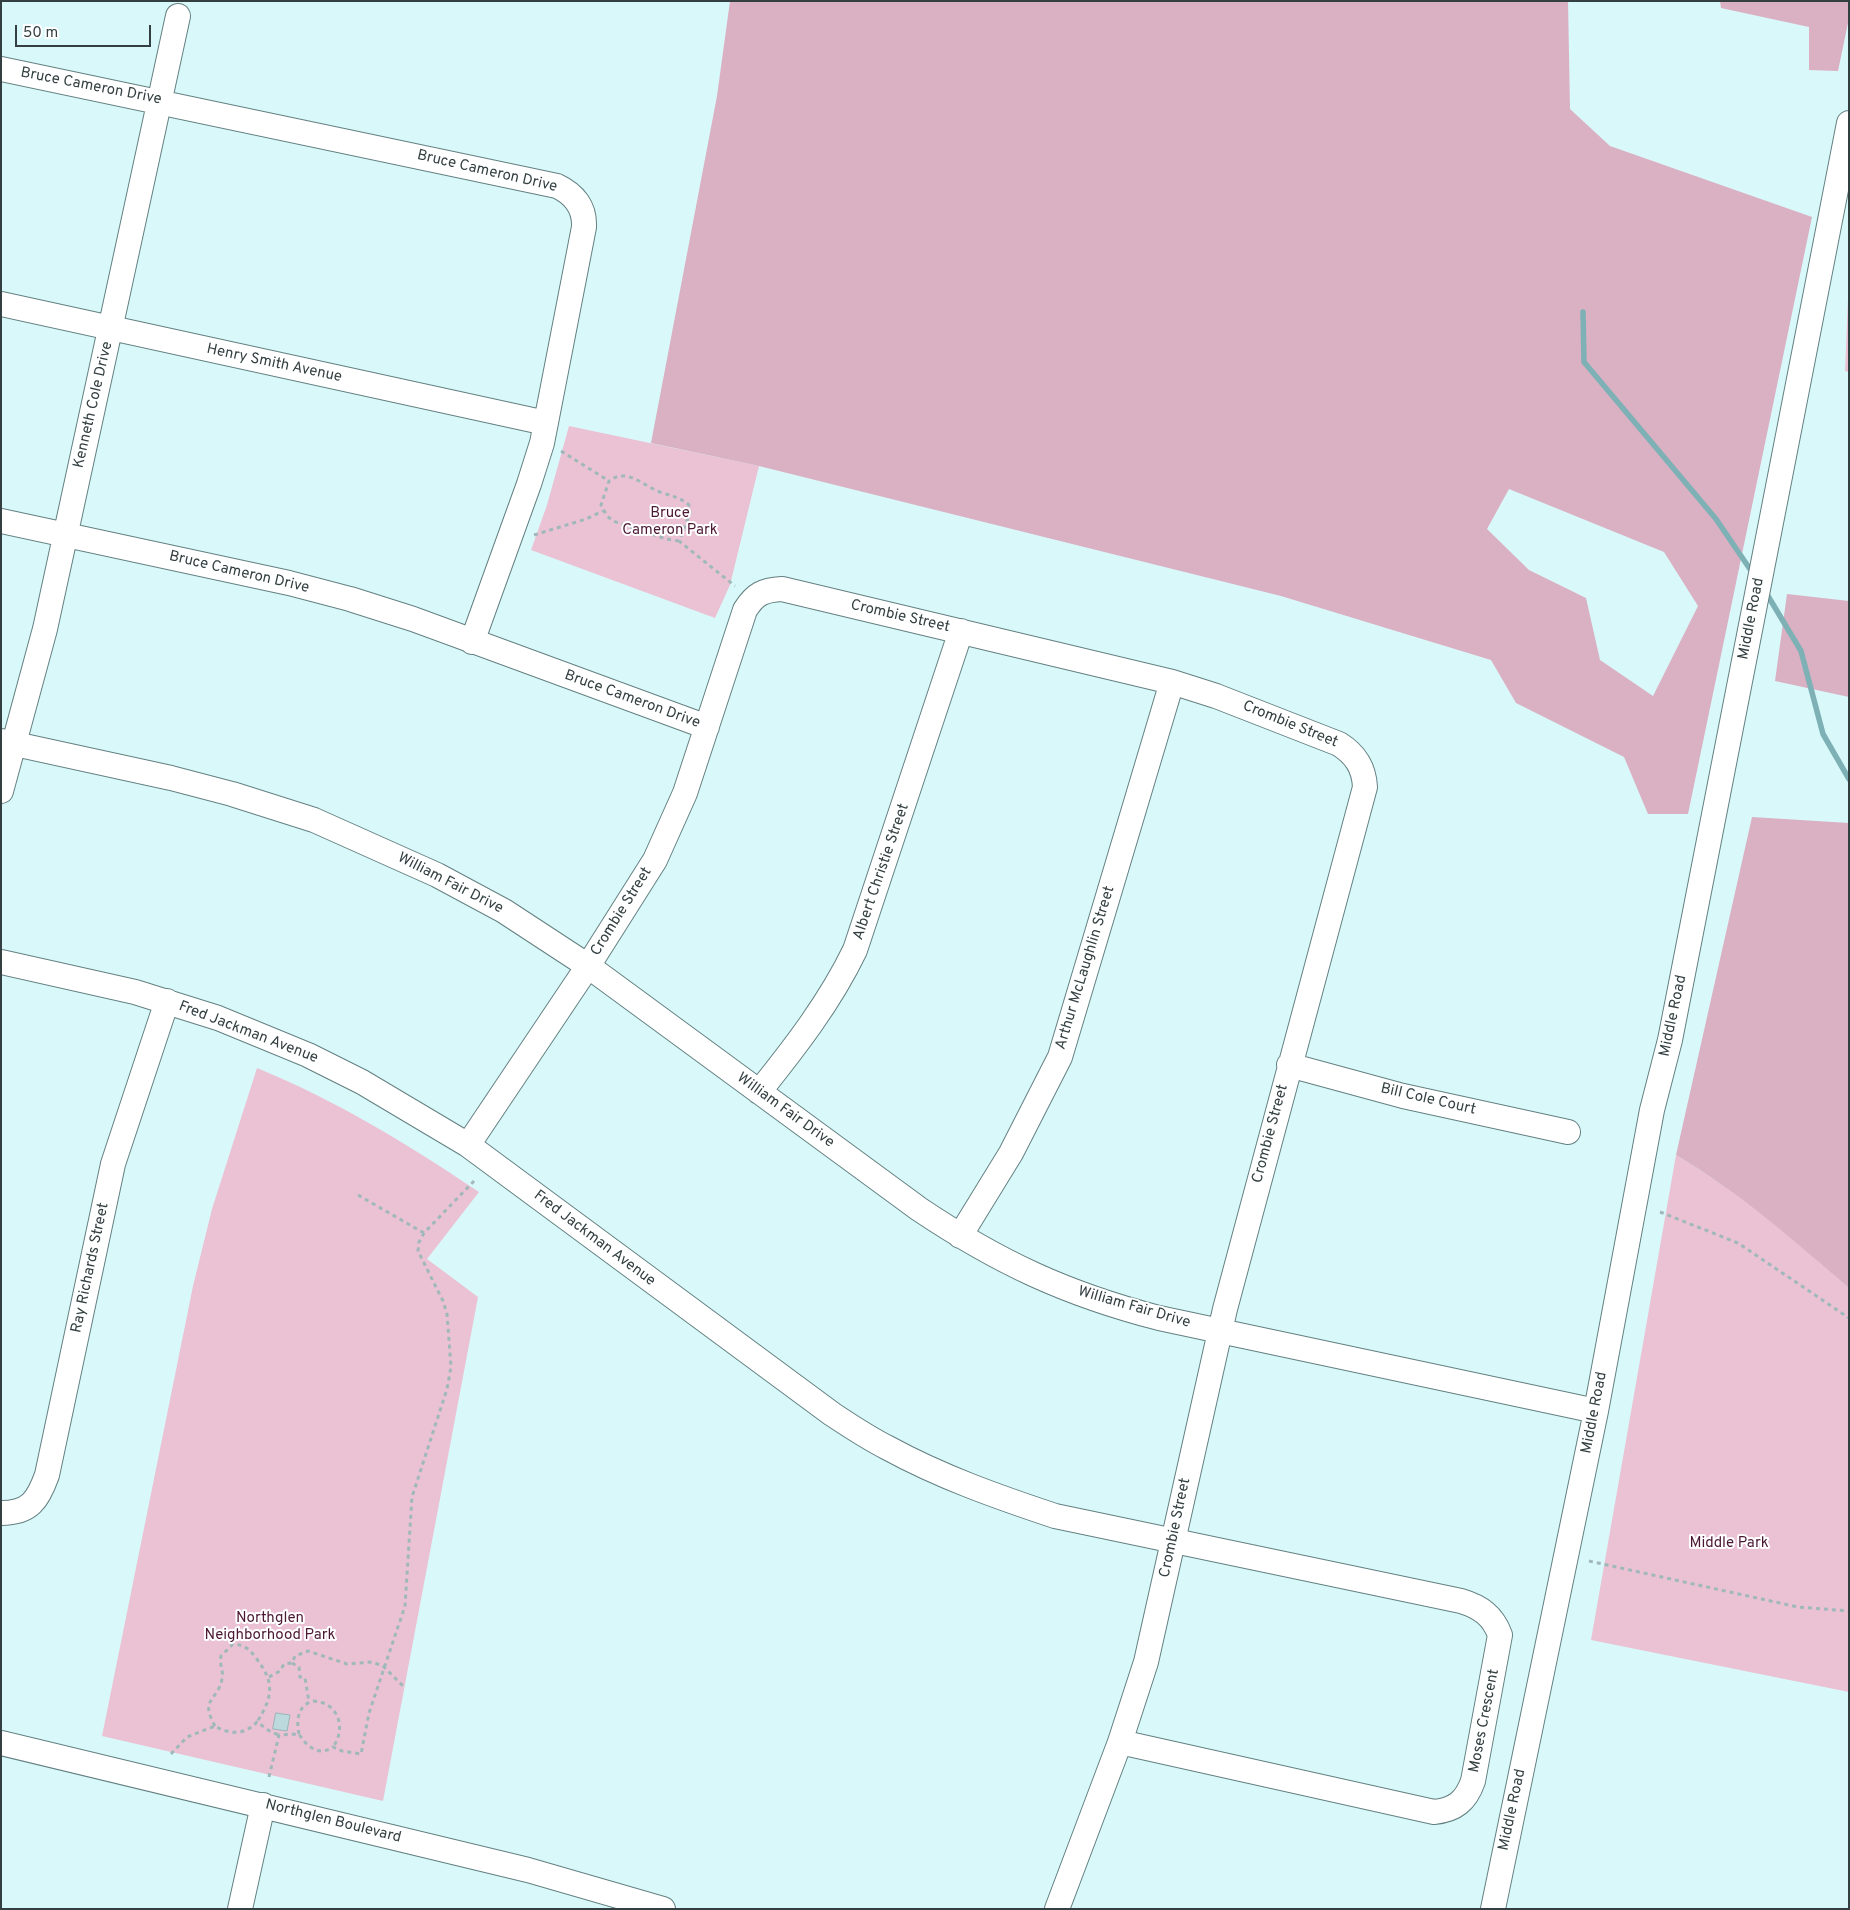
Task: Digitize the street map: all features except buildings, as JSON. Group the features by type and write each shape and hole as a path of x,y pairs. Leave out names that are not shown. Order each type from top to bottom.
{"street":[{"name":"Kenneth Cole Drive","path":"1,791 8,742 46,629 178,16"},
{"name":"Bruce Cameron Drive","path":"1,69 161,101 557,186 567,191 581,207 585,216 584,227 546,423 529,484 472,642"},
{"name":"Middle Road","path":"1493,1909 1596,1411 1652,1110 1670,1040 1849,123"},
{"name":"Henry Smith Avenue","path":"1,304 546,423"},
{"name":"Bruce Cameron Drive","path":"1,521 297,585 413,619 707,727"},
{"name":"Crombie Street","path":"468,1146 588,966 655,860 686,793 745,610 758,593 782,589 1172,682 1216,696 1339,744 1350,752 1364,775 1365,787 1289,1065 1220,1331 1146,1662 1120,1742 1057,1909"},
{"name":"Albert Christie Street","path":"760,1092 824,1008 855,950 961,631"},
{"name":"Arthur McLaughlin Street","path":"960,1236 1011,1153 1060,1057 1172,682"},
{"name":"William Fair Drive","path":"8,742 171,778 314,820 437,875 504,911 588,966 960,1236 1030,1274 1095,1299 1158,1318 1596,1411"},
{"name":"Fred Jackman Avenue","path":"1,962 135,992 218,1018 308,1055 412,1110 468,1146 788,1384 887,1448 946,1477 1002,1499 1055,1516 1172,1541"},
{"name":"Ray Richards Street","path":"1,1513 14,1513 25,1509 35,1501 47,1475 113,1164 167,1002"},
{"name":"Bill Cole Court","path":"1289,1065 1403,1096 1568,1132"},
{"name":"Moses Crescent","path":"1120,1742 1434,1812 1457,1806 1470,1791 1473,1781 1500,1646 1500,1635 1496,1623 1476,1605 1172,1541"},
{"name":"Northglen Boulevard","path":"1,1743 528,1870 663,1909"},
{"path":"240,1909 263,1805"}],"path":[{"path":"560,451 609,482"},
{"path":"679,541 690,514 689,505 683,500 660,492 629,476 619,476 609,482 601,505 603,511 619,524 679,541 735,586"},
{"path":"534,535 586,519 603,511"},
{"path":"333,1747 342,1751 361,1754 369,1713 383,1666 396,1636 404,1606 412,1497 447,1389 451,1367 447,1314 443,1301 418,1251 419,1242 424,1233 474,1180"},
{"path":"358,1195 424,1233"},
{"path":"1660,1212 1738,1243 1849,1318"},
{"path":"1589,1561 1798,1607 1849,1611"},
{"path":"170,1754 187,1737 215,1726 230,1732 240,1732 248,1730 257,1722 268,1700 271,1683 260,1663 245,1646 234,1644 229,1647 220,1661 221,1682 210,1702 209,1713 215,1726"},
{"path":"292,1663 295,1656 308,1652 347,1664 372,1662 383,1666 404,1687"},
{"path":"269,1677 280,1671 284,1664 292,1663 299,1668 300,1677 305,1678 309,1702"},
{"path":"309,1702 326,1703 336,1713 341,1731 333,1747 324,1751 310,1748 299,1734 298,1717 303,1707 309,1702"},
{"path":"257,1722 270,1732 279,1735 299,1734"},
{"path":"268,1777 279,1735"}],"green space":[{"path":"1849,275 1849,372 1845,371"},
{"name":"Bruce Cameron Park","path":"569,426 759,466 730,585 715,618 531,550 547,505"},
{"name":"Northglen Neighborhood Park","path":"257,1068 316,1095 371,1124 479,1192 427,1259 478,1297 383,1801 102,1736 193,1286 212,1209"},
{"name":"Middle Park","path":"1676,1155 1722,1185 1787,1234 1849,1288 1849,1692 1591,1640"}],"shaded area":[{"path":"730,1 1568,1 1570,109 1610,146 1812,217 1688,814 1648,814 1624,757 1516,703 1491,660 1281,596 759,466 651,443 717,96","holes":["1509,489 1664,552 1698,606 1653,696 1600,660 1586,598 1529,570 1487,529"]},
{"path":"1720,1 1849,1 1849,18 1838,71 1809,70 1809,27 1721,8"},
{"path":"1787,594 1849,601 1849,697 1775,681"},
{"path":"1752,817 1849,823 1849,1288 1744,1201 1676,1155"}],"waterway":[{"path":"1583,312 1584,362 1716,519 1754,575"},
{"path":"1765,591 1801,651 1823,734 1849,779"}]}
